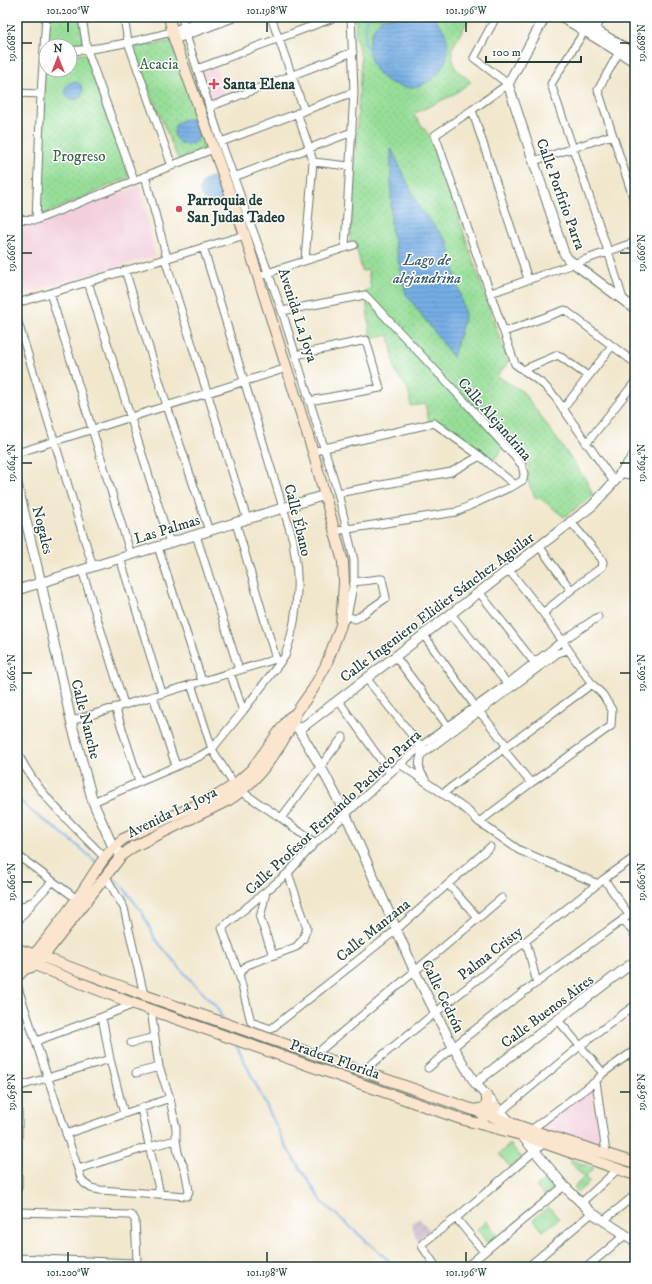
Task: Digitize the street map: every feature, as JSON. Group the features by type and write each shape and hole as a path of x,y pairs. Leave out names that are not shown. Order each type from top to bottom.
{"main road":[{"name":"Avenida La Joya","path":"17,976 33,962 122,855 133,847 230,800 242,792 269,762 294,721 326,665 341,626 344,583 343,562 313,452 245,235 173,35 169,17"},
{"name":"Avenida La Joya","path":"33,962 101,862 113,847 123,839 218,796 234,785 252,769 294,721"},
{"path":"17,949 33,962"},
{"path":"17,958 33,962"},
{"name":"Pradera Florida","path":"33,962 144,995 474,1110 495,1113 510,1123 635,1163"},
{"name":"Pradera Florida","path":"33,962 134,1004 461,1119 521,1135 543,1144 635,1175"},
{"path":"474,1110 484,1108 487,1104 487,1097"},
{"path":"461,1119 475,1120 495,1113"},
{"path":"543,1144 561,1140"}],"street":[{"path":"45,38 46,17"},
{"path":"82,17 87,50 134,180"},
{"path":"124,17 128,42 172,166"},
{"name":"Avenida La Joya","path":"182,17 209,107 282,310 338,493 354,560 354,582 347,616 341,626"},
{"path":"185,31 212,17"},
{"path":"78,51 173,35 233,17"},
{"path":"271,17 280,38 292,75 313,162 305,260"},
{"path":"197,69 336,17"},
{"path":"345,248 354,92 351,17"},
{"path":"496,17 474,58 508,84"},
{"path":"545,17 508,84 435,135 515,364 544,385 555,397 586,444 614,482"},
{"path":"562,17 634,50"},
{"path":"574,17 619,52 635,62"},
{"path":"602,17 589,29 551,84 623,299"},
{"path":"209,107 353,52"},
{"path":"619,52 598,90 635,202"},
{"path":"36,220 43,78"},
{"name":"Calle Porfirio Parra","path":"508,84 564,253 574,264 635,309"},
{"path":"221,142 354,92"},
{"path":"17,93 41,94"},
{"path":"472,110 528,278"},
{"path":"234,177 352,132"},
{"path":"534,161 612,135"},
{"path":"17,219 36,220 213,149"},
{"path":"313,162 349,166"},
{"path":"146,176 166,258 247,519"},
{"path":"17,303 245,235"},
{"path":"491,293 528,278 574,264 635,242"},
{"path":"258,276 354,245"},
{"name":"Calle Ébano","path":"93,802 200,756 212,749 243,711 278,660 285,656 289,645 297,606 297,575 293,540 203,247"},
{"path":"125,270 167,406 209,531"},
{"path":"88,282 170,543"},
{"path":"50,293 131,555"},
{"name":"Calle Alejandrina","path":"282,310 365,295 522,465 524,474 523,480 456,512 335,531"},
{"path":"504,332 565,310 635,363"},
{"path":"17,319 93,567"},
{"path":"296,355 366,340 380,388 310,401"},
{"path":"563,409 612,346"},
{"path":"523,370 558,355 588,376"},
{"path":"17,453 287,368"},
{"path":"586,444 635,382"},
{"path":"313,452 434,423 480,456 515,485"},
{"name":"Calle Ingeniero Elidier Sánchez Aguilar","path":"294,721 338,700 423,634 452,614 570,521 592,506 614,482 635,454"},
{"path":"338,493 451,472 480,456"},
{"path":"620,473 635,476"},
{"name":"Nogales","path":"17,485 41,583"},
{"name":"Las Palmas","path":"17,590 325,495"},
{"path":"543,613 602,567 603,562 601,558 570,521"},
{"path":"71,720 230,672 278,660 236,523"},
{"path":"196,535 239,670"},
{"path":"539,546 571,590"},
{"path":"158,547 202,681"},
{"path":"120,558 162,693"},
{"path":"82,570 124,704"},
{"path":"479,822 611,726 612,710 603,694 592,684 543,613 509,570"},
{"path":"347,616 355,619 386,598 382,579 354,582"},
{"name":"Calle Nanche","path":"41,583 71,720 93,802 113,847 122,855"},
{"path":"479,592 536,666 558,653 568,650"},
{"path":"452,614 509,686"},
{"name":"Calle Profesor Fernando Pacheco Parra","path":"239,974 222,928 288,873 315,843 400,764 423,749 536,666 562,641 598,617"},
{"path":"423,634 531,783"},
{"path":"395,656 450,729"},
{"path":"230,672 243,711"},
{"path":"366,678 423,749 419,761 419,771 427,783"},
{"path":"191,684 212,749 234,785"},
{"path":"442,794 592,684"},
{"path":"153,696 176,766"},
{"path":"338,700 390,773"},
{"path":"115,707 140,781"},
{"name":"Calle Cedrón","path":"294,721 321,767 346,815 396,930 435,1013 453,1048 475,1083 487,1097 495,1113"},
{"path":"281,818 343,737"},
{"path":"17,751 23,766 44,794 101,862"},
{"path":"400,764 468,811 479,822 519,850 601,882 629,915 635,935"},
{"path":"242,792 315,843"},
{"name":"Calle Manzana","path":"239,974 250,1022 270,1029 396,930 490,847"},
{"path":"17,855 77,899"},
{"name":"Palma Cristy","path":"363,1072 435,1013 635,857"},
{"path":"239,974 247,965 296,947 303,940 307,928 288,873"},
{"path":"107,874 124,908 144,995"},
{"path":"17,922 34,900 52,882"},
{"path":"448,884 478,918"},
{"path":"266,892 260,918 273,955"},
{"path":"315,1055 502,898"},
{"path":"17,910 34,900"},
{"path":"428,1068 537,983 629,915"},
{"path":"526,942 537,983"},
{"name":"Calle Buenos Aires","path":"475,1083 635,961"},
{"path":"17,985 66,1134 84,1183 91,1188 100,1190 187,1196 189,1190 178,1153 176,1128 170,1098 159,1067 151,1010"},
{"path":"36,1041 134,1004"},
{"path":"495,1113 635,1005"},
{"path":"102,1017 110,1059 124,1114"},
{"path":"558,1020 603,1072"},
{"path":"131,1043 155,1036"},
{"path":"531,1130 596,1081 603,1072 634,1051"},
{"path":"634,1051 635,1068"},
{"path":"18,1188 18,1085 48,1078 110,1059"},
{"path":"136,1073 159,1067"},
{"path":"596,1081 606,1153"},
{"path":"66,1134 170,1098"},
{"path":"141,1109 148,1146 160,1194"},
{"path":"510,1123 564,1186 592,1214 635,1241"},
{"path":"78,1169 148,1146 176,1140"},
{"path":"436,1267 422,1246 422,1243 456,1218 543,1144"},
{"path":"581,1203 618,1169"},
{"path":"466,1267 564,1186"},
{"path":"603,1221 635,1195"},
{"path":"17,1212 133,1216 135,1220 137,1260 136,1262 17,1258"},
{"path":"528,1267 592,1214"},
{"path":"456,1218 484,1252"},
{"path":"587,1267 625,1235"}],"shaded area":[{"name":"Santa Elena","path":"216,67 225,96 211,100 202,71"},
{"path":"140,186 155,256 17,296 17,224 37,225"},
{"path":"591,1086 602,1150 535,1128"},
{"path":"419,1218 430,1231 417,1241 411,1224"}],"green space":[{"path":"47,17 79,17 84,45 78,45 78,38 46,38"},
{"path":"356,17 470,17 451,50 455,68 471,82 451,96 413,114 432,139 508,363 497,376 523,392 587,481 593,496 564,517 540,498 536,499 528,482 528,461 509,440 494,460 441,425 429,421 425,404 411,406 408,389 396,373 389,335 371,339 365,291 371,289 368,270 362,271 355,241 350,242 361,58 355,35"},
{"name":"Acacia","path":"171,41 210,146 178,159 132,48"},
{"name":"Progreso","path":"78,54 86,54 129,177 36,218 45,78 78,78"},
{"path":"510,1144 522,1158 510,1167 499,1154"},
{"path":"572,1160 594,1168 585,1177 590,1182 578,1192 574,1187 584,1177 570,1162"},
{"path":"549,1177 557,1186 545,1196 536,1187"},
{"path":"549,1207 559,1219 543,1231 533,1219"},
{"path":"487,1221 497,1235 487,1243 477,1229"}],"water":[{"path":"384,17 432,17 443,30 448,44 446,58 440,71 430,81 417,86 402,87 386,80 377,71 372,64 369,52 369,42 374,28"},
{"path":"74,82 80,85 83,91 80,97 74,100 68,97 65,91 68,85"},
{"path":"187,119 196,123 200,132 196,141 187,145 178,141 174,132 178,123"},
{"name":"Lago de alejandrina","path":"391,148 420,209 448,242 465,316 453,357 406,294 391,229"},
{"path":"213,177 222,181 226,190 222,199 213,203 204,199 200,190 204,181"}],"waterway":[{"path":"366,17 365,44 370,52"},
{"path":"17,795 24,805 74,842 97,863"},
{"path":"111,876 122,886 142,912 155,939 193,983 216,1006 223,1019"},
{"path":"236,1044 288,1150 323,1203 396,1267"}],"place":[{"name":"Santa Elena","path":"214,84"},
{"name":"Parroquia de San Judas Tadeo","path":"179,209"}]}
